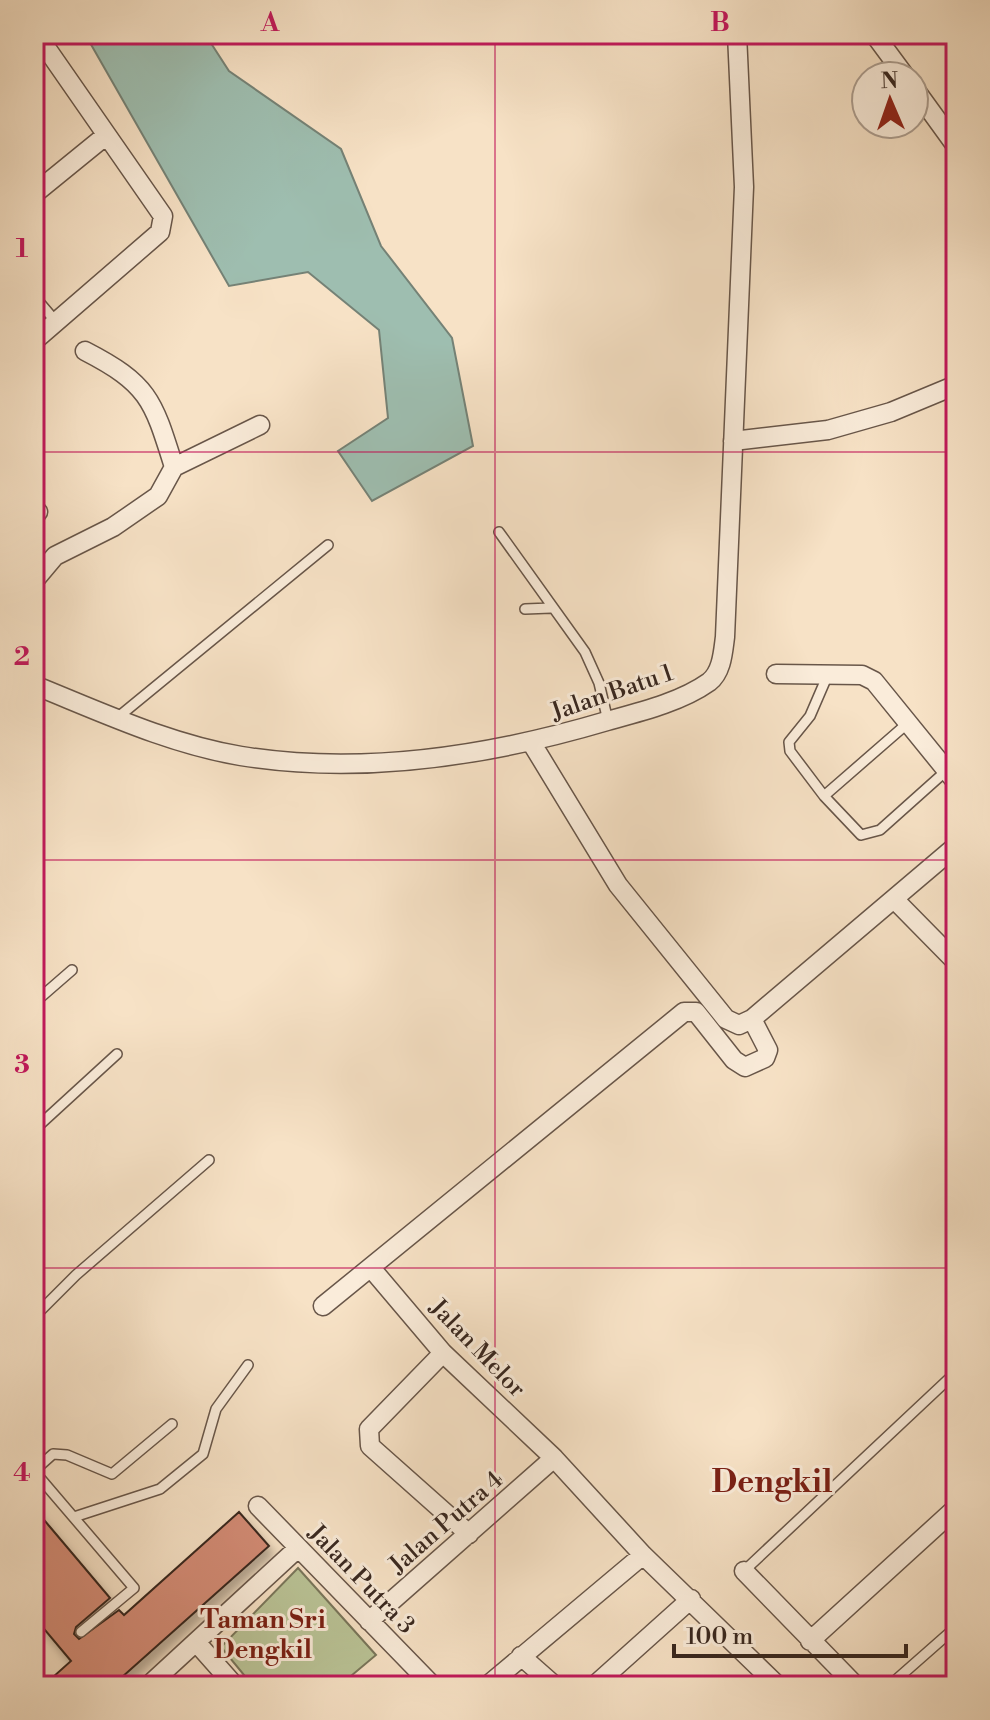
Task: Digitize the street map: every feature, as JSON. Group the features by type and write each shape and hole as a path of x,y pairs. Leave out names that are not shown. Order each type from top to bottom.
{"street":[{"name":"Jalan Batu 1","path":"34,686 152,732 240,755 334,765 451,757 531,742 651,709 711,681 722,661 744,187 737,34"},
{"path":"874,34 893,60"},
{"path":"34,341 160,232 163,216 40,49"},
{"path":"930,110 956,146"},
{"path":"34,194 104,137"},
{"path":"85,351 123,370 147,394 174,467"},
{"path":"733,441 828,430 891,412 956,385"},
{"path":"34,581 55,556 113,527 158,496 174,467 260,425"},
{"path":"776,674 829,672 862,675 874,681 953,778"},
{"path":"531,742 618,885 726,1019 739,1025 752,1019 956,846"},
{"path":"894,899 956,962"},
{"path":"323,1306 684,1012 696,1012 734,1060 745,1067 765,1058 768,1050 752,1019"},
{"name":"Jalan Melor","path":"371,1268 443,1353 554,1458 643,1555 778,1686"},
{"path":"443,1353 369,1429 370,1446 469,1534"},
{"name":"Jalan Putra 4","path":"369,1621 554,1458"},
{"name":"Jalan Putra 3","path":"258,1506 433,1686"},
{"path":"810,1641 953,1518"},
{"path":"148,1686 298,1548"},
{"path":"487,1686 643,1555"},
{"path":"744,1571 856,1686"},
{"path":"594,1686 691,1599"},
{"path":"196,1642 235,1686"},
{"path":"521,1656 555,1686"}],"lane":[{"path":"34,296 57,323"},
{"path":"499,532 592,664 608,721"},
{"path":"117,718 328,545"},
{"path":"525,609 551,608"},
{"path":"829,672 810,716 789,742 790,751 824,796 861,835 870,835 953,778"},
{"path":"824,796 909,722"},
{"path":"34,1003 72,970"},
{"path":"34,1130 117,1054"},
{"path":"34,1317 76,1275 209,1160"},
{"path":"74,1517 160,1489 203,1454 216,1409 248,1365"},
{"path":"744,1571 956,1372"},
{"path":"81,1632 134,1588 34,1470 53,1454 67,1455 112,1474 172,1424"},
{"path":"889,1686 956,1627"}],"green space":[{"path":"298,1568 376,1655 339,1686 253,1686 221,1647"}],"shaded area":[{"path":"85,34 205,34 229,71 341,149 381,246 452,338 473,446 372,501 338,451 388,418 379,330 308,272 229,286"}],"building":[{"path":"34,1508 110,1598 76,1627 74,1634 79,1639 119,1610 124,1615 239,1512 269,1546 112,1686 61,1686 53,1677 71,1661 34,1617"}],"district":[{"name":"Dengkil","path":"772,1481"},
{"name":"Taman Sri Dengkil","path":"263,1634"}]}
